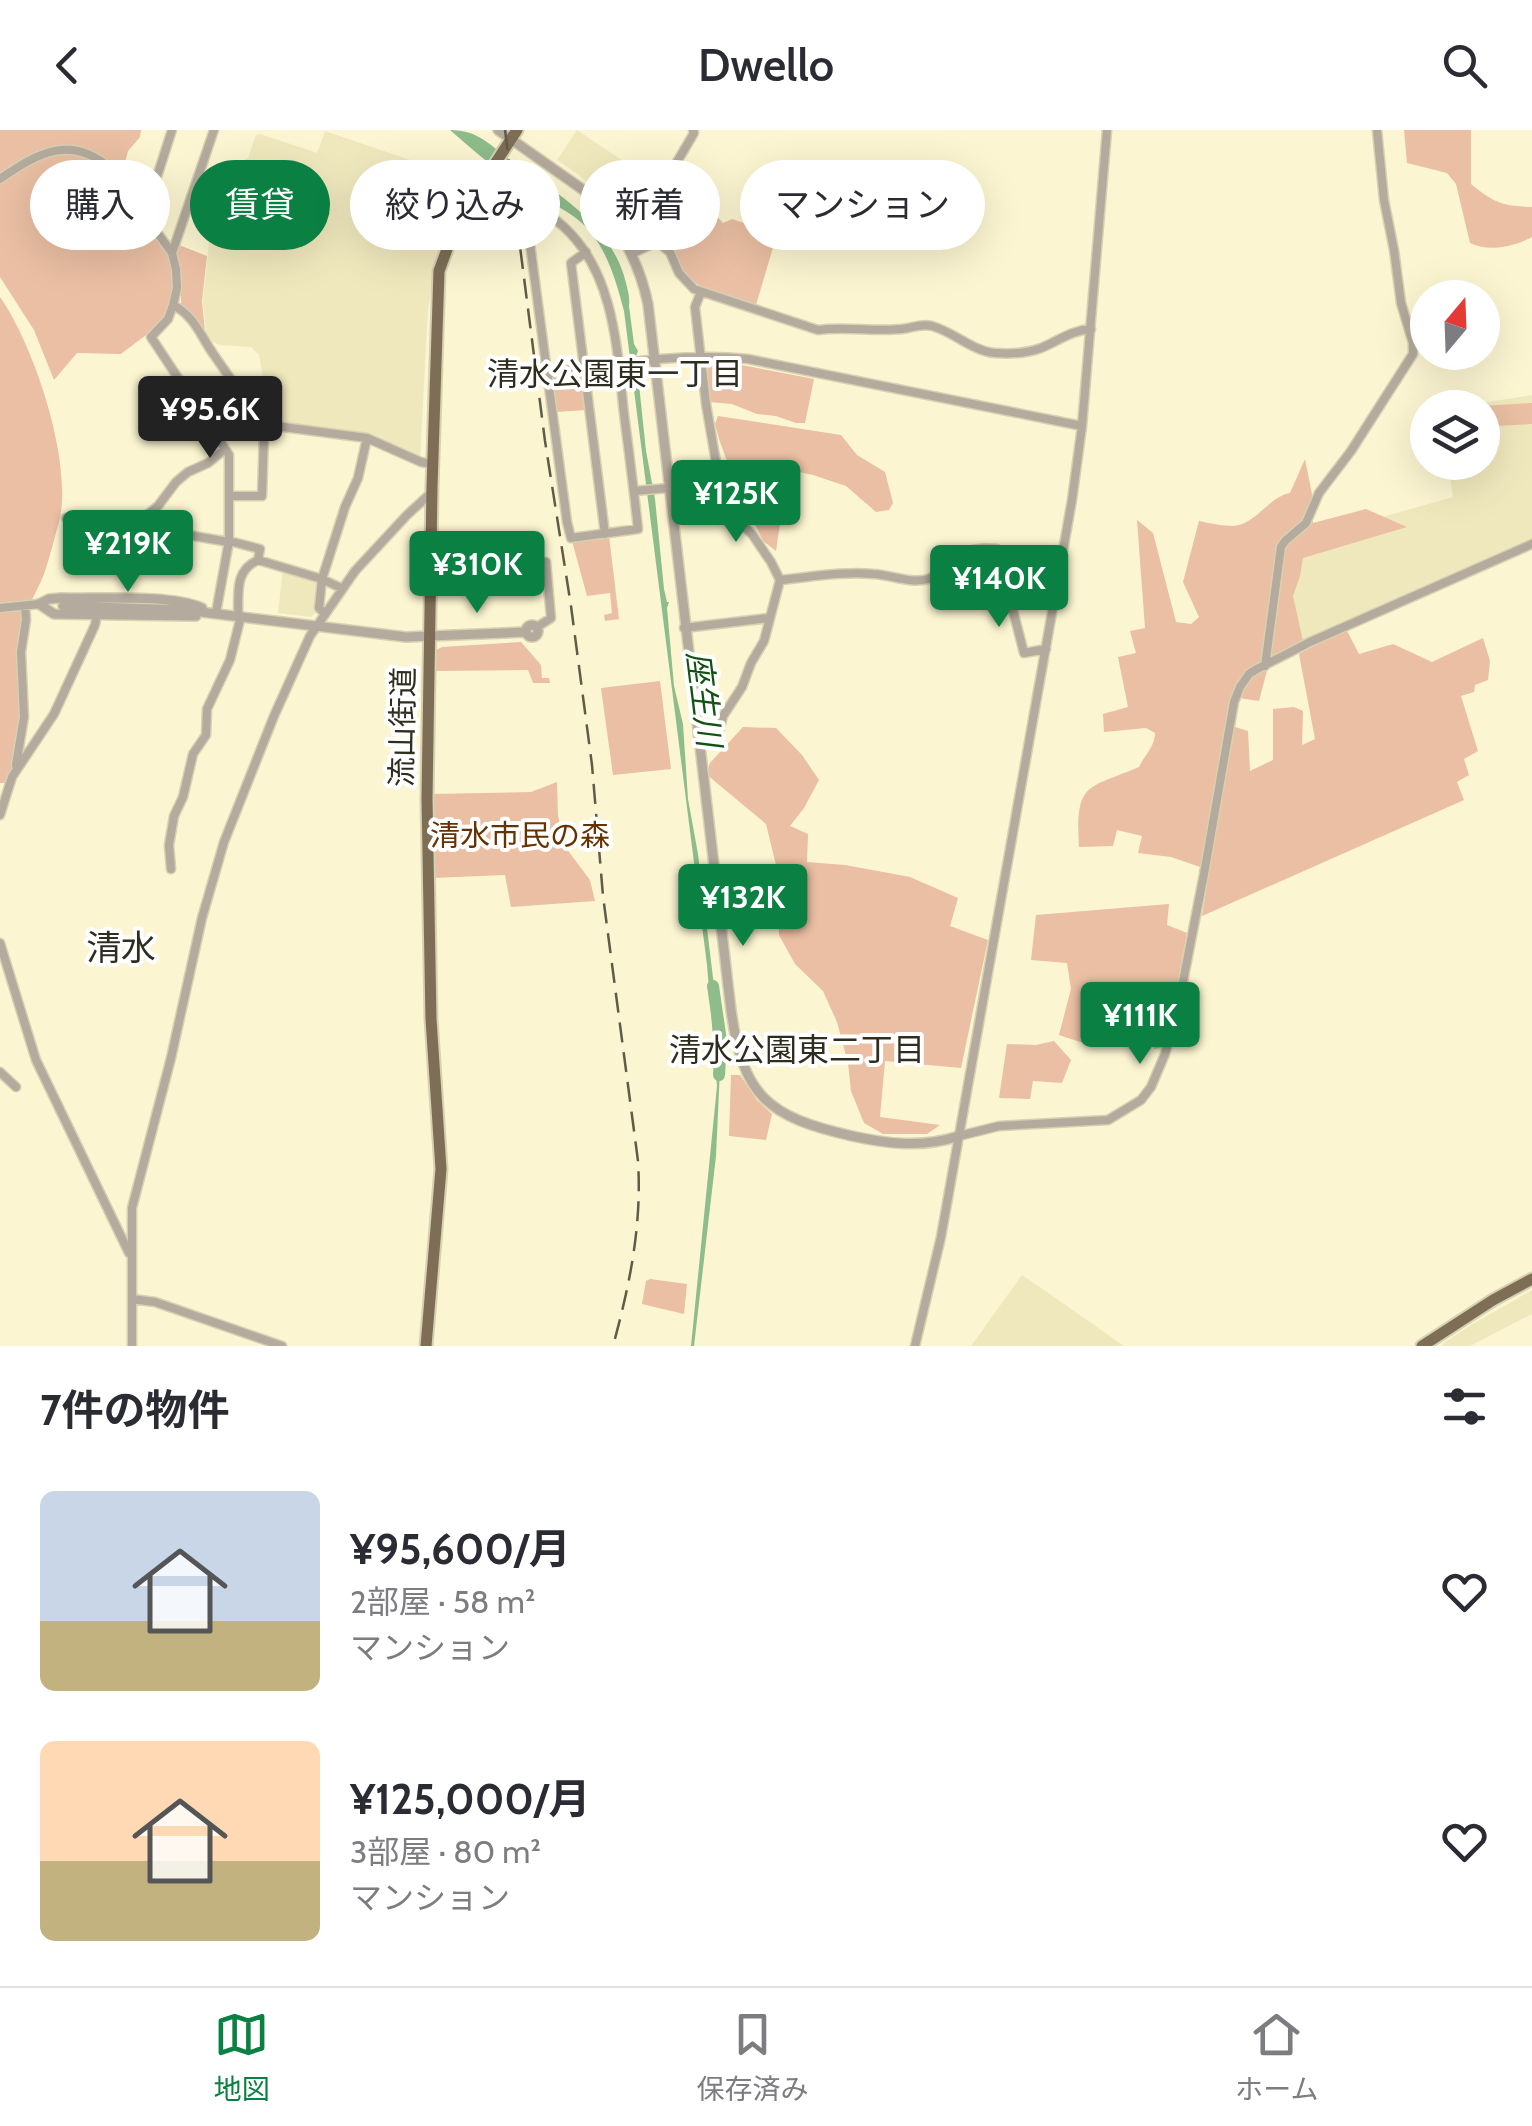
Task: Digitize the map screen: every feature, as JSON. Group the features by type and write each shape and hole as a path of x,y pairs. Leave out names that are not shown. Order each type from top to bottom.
{"main road":[{"name":"流山街道","path":"497,160 512,139"},
{"name":"流山街道","path":"426,1346 442,1169 432,1030 426,784 439,271 447,250"},
{"path":"1422,1346 1532,1280"}],"street":[{"path":"162,160 172,130"},
{"path":"172,253 214,130"},
{"path":"498,130 582,189 607,214 633,253 643,280 664,488 735,1039 754,1087 789,1118 809,1126 902,1144 932,1142 999,1126 1108,1120 1140,1100 1165,1054 1208,876 1234,702 1249,674 1310,642 1532,544"},
{"path":"678,160 693,130"},
{"path":"915,1346 959,1136 1072,500 1107,130"},
{"path":"1265,666 1278,562 1285,540 1306,522 1319,494 1352,451 1412,354 1384,200 1376,130"},
{"path":"0,179 45,152 76,151 99,160"},
{"path":"531,250 571,538 638,529 637,490 621,364 606,299 586,252 560,224"},
{"path":"170,250 178,278 174,306 151,337 229,454 229,542 212,613"},
{"path":"633,253 640,250"},
{"path":"667,250 684,281 694,289 818,330 906,329 922,324 936,326 993,353 1026,352 1079,330 1091,329"},
{"path":"586,252 572,263 605,534"},
{"path":"698,736 719,732 723,716 764,641 780,580 752,534 735,518 726,482 716,462 694,307 701,292"},
{"path":"174,306 198,326 209,348 262,422 262,496 229,496"},
{"path":"548,373 701,356 748,360 1082,426"},
{"path":"206,421 242,395"},
{"path":"284,426 367,438 432,464"},
{"path":"324,614 319,608 322,579 344,507 358,478 367,438"},
{"path":"66,518 132,527 158,506 188,472 225,449"},
{"path":"637,490 664,488"},
{"path":"132,1346 132,1208 216,864 268,730 316,627 341,588 432,493"},
{"path":"141,518 176,534 260,549 258,560 245,568 238,584 240,616 230,660 207,709 206,735 193,754 183,797 174,816 168,846 172,869"},
{"path":"780,580 842,574 928,579 966,551 997,549 1024,652 1046,649"},
{"path":"258,560 341,588"},
{"path":"63,606 162,608 406,637 526,632 530,637 536,636 537,627 551,618 546,562"},
{"path":"0,608 39,604 48,598 164,600 198,606 212,613"},
{"path":"39,604 54,614 212,613"},
{"path":"0,815 16,770 24,717 21,652 26,606"},
{"path":"16,770 54,714 97,615"},
{"path":"684,628 768,618"},
{"path":"0,943 36,1060 131,1257"},
{"path":"0,1072 16,1087"},
{"path":"132,1299 155,1302 255,1342 282,1346"}],"shaded area":[{"path":"450,130 470,133 511,160 486,160"},
{"path":"577,130 622,160 580,160 580,176 557,160"},
{"path":"325,131 410,160 350,160 350,250 441,250 428,310 420,459 363,435 270,424 271,389 263,378 259,355 251,347 211,341 206,331 203,301 208,250 330,250 330,160 244,160 260,134 317,153"},
{"path":"560,196 580,212 580,222 560,208"},
{"path":"602,250 612,250 628,291 638,351 646,451 669,602 674,686 683,724 688,799 714,986 720,1069 716,1156 694,1346 717,1086 707,965 624,311"},
{"path":"1532,395 1532,539 1272,659 1287,544 1453,497 1450,480 1500,480 1500,400"},
{"path":"283,569 317,580 317,612 311,617 278,613"},
{"path":"1022,1275 1057,1299 1124,1346 971,1346"},
{"path":"1532,1290 1532,1314 1470,1346 1443,1346 1471,1325"}],"green space":[{"path":"0,130 141,130 126,160 30,160 30,250 165,250 175,288 170,306 154,328 121,354 77,353 54,380 34,330 0,277"},
{"path":"1404,130 1471,130 1471,184 1499,202 1532,207 1532,237 1501,247 1470,243 1456,184 1447,173 1407,163"},
{"path":"720,220 740,222 740,250 772,250 756,305 716,293 697,284 682,270 670,250 720,250"},
{"path":"179,245 207,256 202,301 205,331 181,306 181,274 175,255"},
{"path":"0,297 26,344 48,406 61,469 62,498 44,574 21,631 21,717 9,783 0,783"},
{"path":"707,363 731,363 814,379 805,423 709,402"},
{"path":"580,372 587,410 555,412 551,379"},
{"path":"1532,403 1532,424 1500,426 1500,405"},
{"path":"718,416 841,435 857,455 885,472 893,503 889,510 876,512 846,486 785,469 777,481 781,517 776,551 763,541 735,483 715,424"},
{"path":"1305,459 1313,523 1366,509 1407,527 1303,558 1293,596 1303,641 1270,659 1259,701 1239,698 1235,727 1248,731 1250,771 1273,760 1273,709 1294,707 1303,711 1302,745 1315,739 1299,654 1346,629 1359,654 1393,644 1432,662 1483,638 1490,661 1488,680 1475,685 1474,692 1461,696 1478,751 1464,759 1469,775 1457,782 1464,800 1202,916 1209,870 1171,857 1138,853 1142,836 1117,830 1113,846 1079,847 1083,798 1097,785 1139,767 1155,738 1155,733 1146,728 1104,732 1103,714 1128,707 1118,657 1136,653 1130,631 1145,628 1137,520 1153,533 1176,622 1191,624 1199,617 1183,582 1199,521 1233,526 1249,521 1290,493"},
{"path":"609,536 619,619 605,621 604,615 612,613 610,593 587,596 572,541"},
{"path":"521,642 541,665 542,678 549,678 550,683 533,683 528,670 435,671 436,650 442,647"},
{"path":"660,681 671,769 613,775 601,688"},
{"path":"743,727 776,728 819,780 790,826 808,834 807,862 910,877 958,898 950,926 988,940 961,1068 885,1061 880,1117 940,1125 927,1134 883,1134 864,1123 851,1091 837,1022 823,991 795,964 779,935 776,865 766,824 706,774 710,763"},
{"name":"清水市民の森","path":"557,782 558,816 566,848 590,880 595,901 511,907 505,875 432,878 431,794 531,792"},
{"path":"1169,904 1167,925 1187,933 1170,1023 1161,1048 1154,1049 1157,1020 1116,1009 1109,1047 1098,1045 1102,1021 1091,1019 1086,1044 1059,1035 1071,989 1067,963 1031,960 1036,915"},
{"path":"1054,1041 1071,1060 1062,1083 1033,1081 1030,1099 999,1098 1007,1044"},
{"path":"731,1075 740,1075 772,1114 766,1140 729,1136"},
{"path":"646,1281 687,1284 684,1314 642,1304"}],"waterway":[{"name":"座生川","path":"713,986 721,1041 719,1075"}],"railway":[{"path":"505,130 592,765 603,896 638,1161 633,1254 613,1346"}],"district":[{"name":"清水公園東一丁目","path":"615,374"},
{"name":"清水","path":"121,948"},
{"name":"清水公園東二丁目","path":"797,1050"}]}
